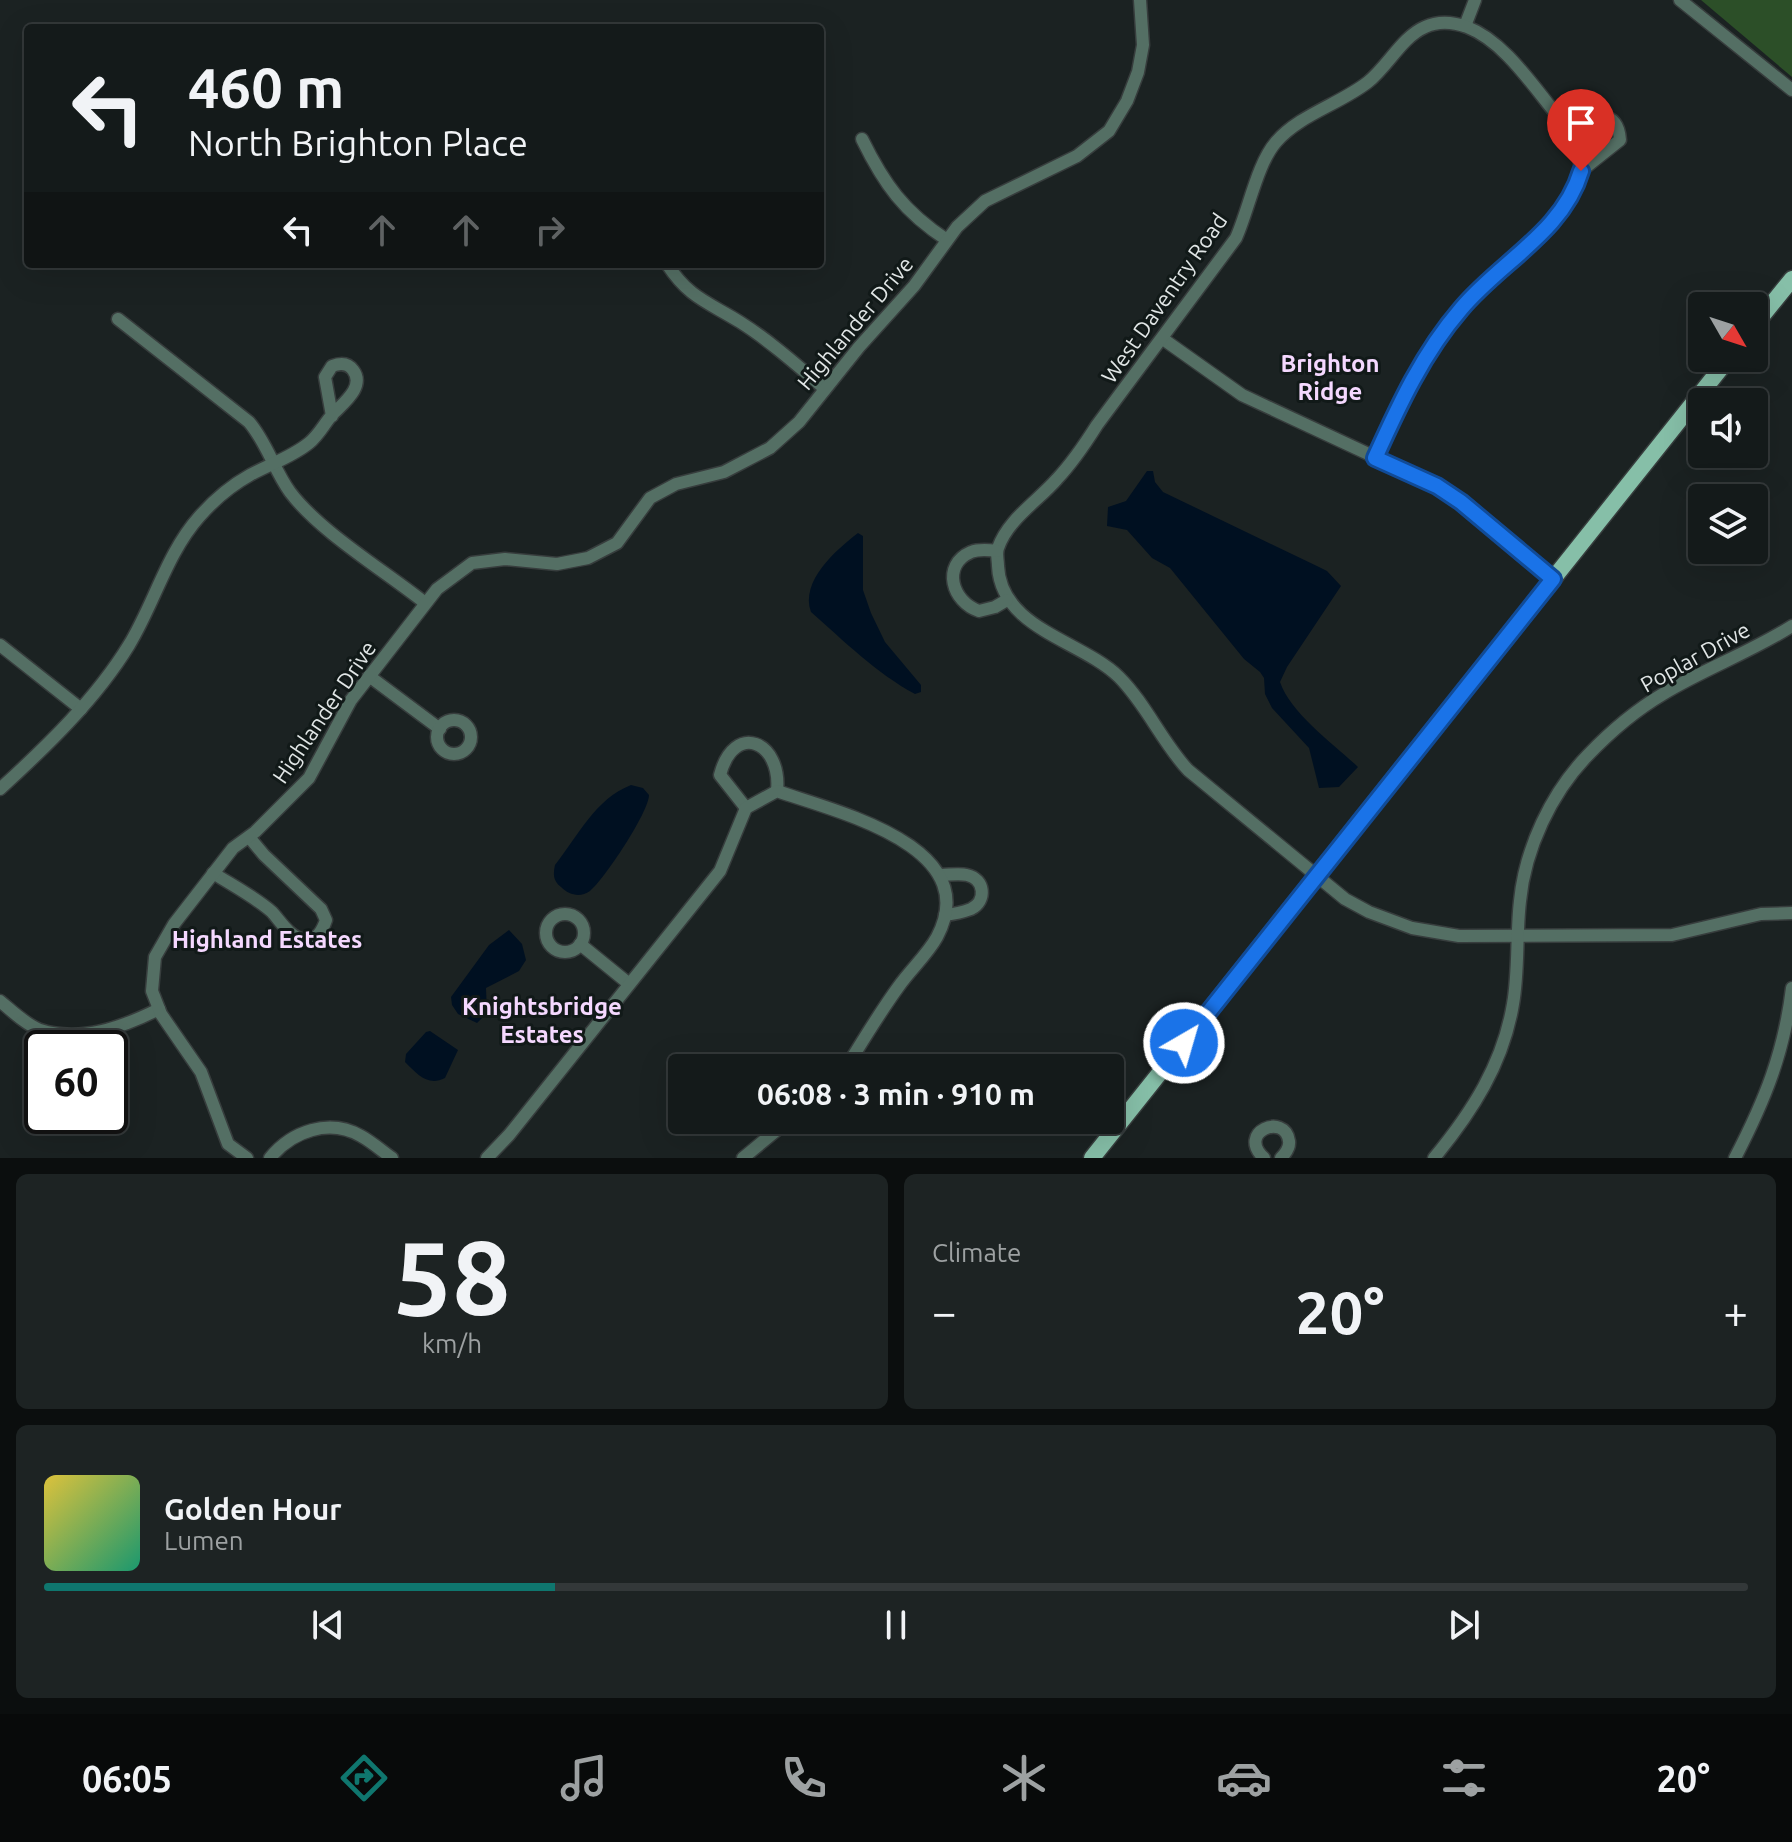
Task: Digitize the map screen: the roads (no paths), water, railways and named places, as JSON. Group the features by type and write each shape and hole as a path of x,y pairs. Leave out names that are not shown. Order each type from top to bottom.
{"main road":[{"path":"1768,309 1792,279"},
{"path":"1092,1158 1718,372"}],"street":[{"name":"Highlander Drive","path":"247,1158 228,1144 201,1072 159,1009 152,991 155,957 174,924 213,873 233,848 291,799 309,778 351,700 437,589 472,563 505,559 557,564 588,558 617,543 650,498 676,484 724,472 770,448 799,422 914,286 947,240 985,201 1077,156 1109,131 1127,101 1138,72 1143,45 1140,0"},
{"path":"1375,458 1404,394 1432,347 1462,307 1503,266 1546,230 1576,189 1580,164 1577,143 1570,130 1500,49 1465,26 1475,0"},
{"path":"1680,0 1792,90"},
{"name":"West Daventry Road","path":"997,551 1008,529 1078,455 1236,238 1248,212 1263,161 1277,140 1370,80 1422,28 1439,22 1465,26"},
{"path":"1570,130 1599,114 1610,117 1619,128 1620,140 1580,164"},
{"path":"862,139 893,195 947,240"},
{"path":"670,268 678,281 704,303 740,322 825,389"},
{"path":"118,319 249,422 289,490 306,510 425,603"},
{"path":"1163,339 1242,395 1437,486 1461,502 1553,579"},
{"path":"0,789 50,743 81,709 129,646 180,545 199,517 249,475 307,445 332,416"},
{"path":"1007,600 979,611 961,602 954,590 953,574 959,562 970,552 997,551 999,577 1007,600 1056,638 1110,670 1128,688 1188,770 1345,899 1369,912 1412,928 1459,936 1672,935 1717,922 1761,914 1792,913"},
{"name":"Poplar Drive","path":"1434,1158 1475,1105 1494,1068 1513,1005 1526,862 1566,782 1586,757 1633,715 1664,693 1792,626"},
{"path":"0,645 81,709"},
{"path":"369,676 440,729"},
{"path":"746,808 720,775 727,753 740,744 750,743 763,748 775,760 779,775 777,791"},
{"path":"487,1158 509,1135 720,871 746,808 777,791 858,819 912,846 941,875 946,897 945,915 936,939 884,1006 855,1054"},
{"path":"213,873 269,909 292,934 303,940 311,940 322,932 326,920 321,909 249,837"},
{"path":"941,875 969,875 980,882 982,888 980,900 973,908 945,915"},
{"path":"580,944 628,983"},
{"path":"1735,1158 1771,1080 1786,1033 1792,988"},
{"path":"0,1001 38,1029 66,1035 89,1034 132,1023 159,1009"},
{"path":"1264,1158 1257,1151 1255,1140 1261,1130 1271,1126 1286,1134 1289,1145 1285,1157"},
{"path":"270,1158 286,1141 305,1130 325,1128 344,1128 353,1132 392,1158"},
{"path":"743,1158 772,1134"}],"water":[{"path":"1147,471 1153,471 1155,482 1163,492 1327,571 1341,586 1280,682 1303,717 1358,767 1339,787 1319,788 1309,748 1272,708 1260,672 1244,659 1170,568 1152,558 1127,530 1107,526 1108,507 1126,501"},
{"path":"858,533 863,536 863,590 871,613 885,642 921,685 921,692 915,694 887,676 811,612 809,600 815,578 831,557"},
{"path":"631,785 643,788 649,795 634,830 590,891 579,895 568,892 555,880 555,865 597,809 618,791"},
{"path":"509,930 522,944 526,960 519,971 486,988 487,1013 477,1023 458,1014 451,997 489,945"},
{"path":"430,1031 458,1050 445,1078 433,1081 423,1078 405,1062 406,1054"}],"district":[{"name":"Brighton Ridge","path":"1330,378"},
{"name":"Highland Estates","path":"267,940"},
{"name":"Knightsbridge Estates","path":"542,1021"}]}
